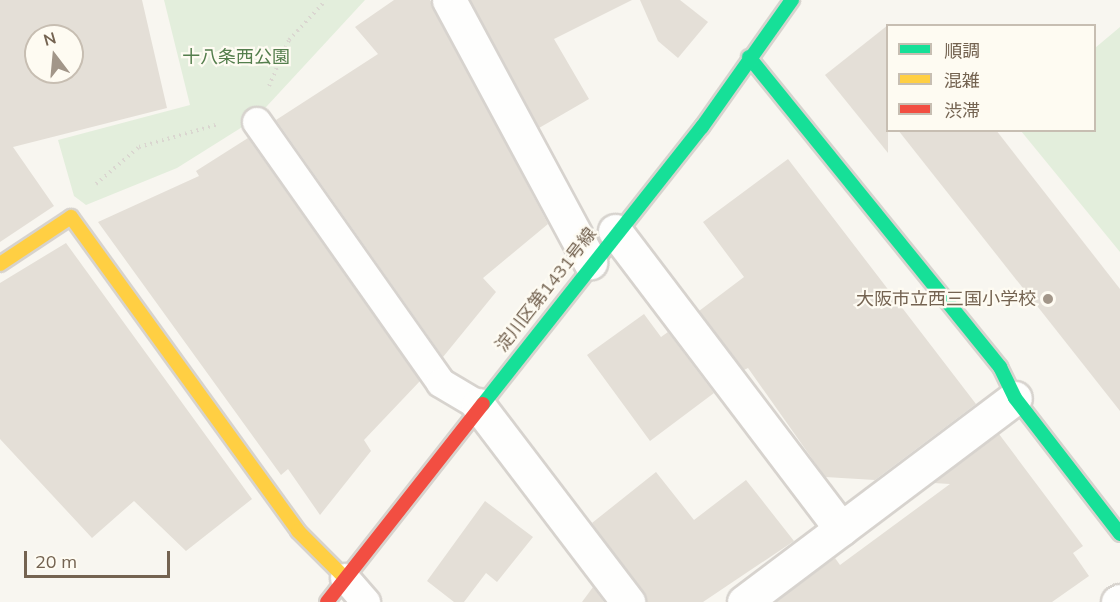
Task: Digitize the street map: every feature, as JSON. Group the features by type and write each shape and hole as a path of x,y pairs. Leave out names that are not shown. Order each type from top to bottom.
{"street":[{"path":"449,0 590,262"},
{"name":"淀川区第1431号線","path":"327,602 590,262 702,127 749,57 792,0"},
{"path":"749,57 1000,367 1016,398 1120,534"},
{"path":"0,264 70,217 298,531 345,578"},
{"path":"615,231 841,529"},
{"path":"744,602 1016,398"},
{"path":"478,405 628,602"}],"lane":[{"path":"260,109 441,382 478,405"},
{"path":"345,578 366,602"}],"path":[{"path":"260,109 289,40 326,0"},
{"path":"70,217 84,193 140,147 229,120"}],"green space":[{"name":"十八条西公園","path":"164,0 365,0 255,119 177,168 86,205 74,196 58,140 190,105"},
{"path":"1120,27 1120,252 1022,132 1096,132 1096,47"}],"building":[{"path":"0,0 142,0 167,108 13,147 54,206 0,242"},
{"path":"394,0 430,0 548,224 483,278 496,292 443,357 276,120 378,54 355,27"},
{"path":"470,0 632,0 554,39 589,99 539,128"},
{"path":"640,0 680,0 708,22 678,58 658,41"},
{"path":"886,27 888,153 825,75"},
{"path":"900,132 998,132 1120,289 1120,411"},
{"path":"248,138 420,381 364,440 371,451 320,515 288,469 281,475 98,222 199,176 196,171"},
{"path":"788,159 976,404 875,480 825,477 748,368 744,370 699,311 744,277 703,222"},
{"path":"66,243 252,499 186,551 134,501 92,538 0,439 0,283"},
{"path":"644,314 661,337 668,332 714,393 650,441 587,355"},
{"path":"999,434 1083,546 1073,553 1089,576 1052,602 775,602 835,558 840,565 950,484 933,483"},
{"path":"656,472 694,520 746,480 794,541 703,602 646,602 592,523"},
{"path":"485,501 533,537 497,582 486,573 464,602 454,602 427,581"},
{"path":"593,587 604,602 582,602"}],"traffic: fast":[{"path":"483,404 702,127 792,0"},
{"path":"749,57 1000,367 1015,398 1120,534"}],"traffic: slow":[{"path":"0,264 71,217 298,531 345,578"}],"traffic: jam":[{"path":"327,602 483,404"}],"place":[{"name":"大阪市立西三国小学校","path":"1048,299"}]}
